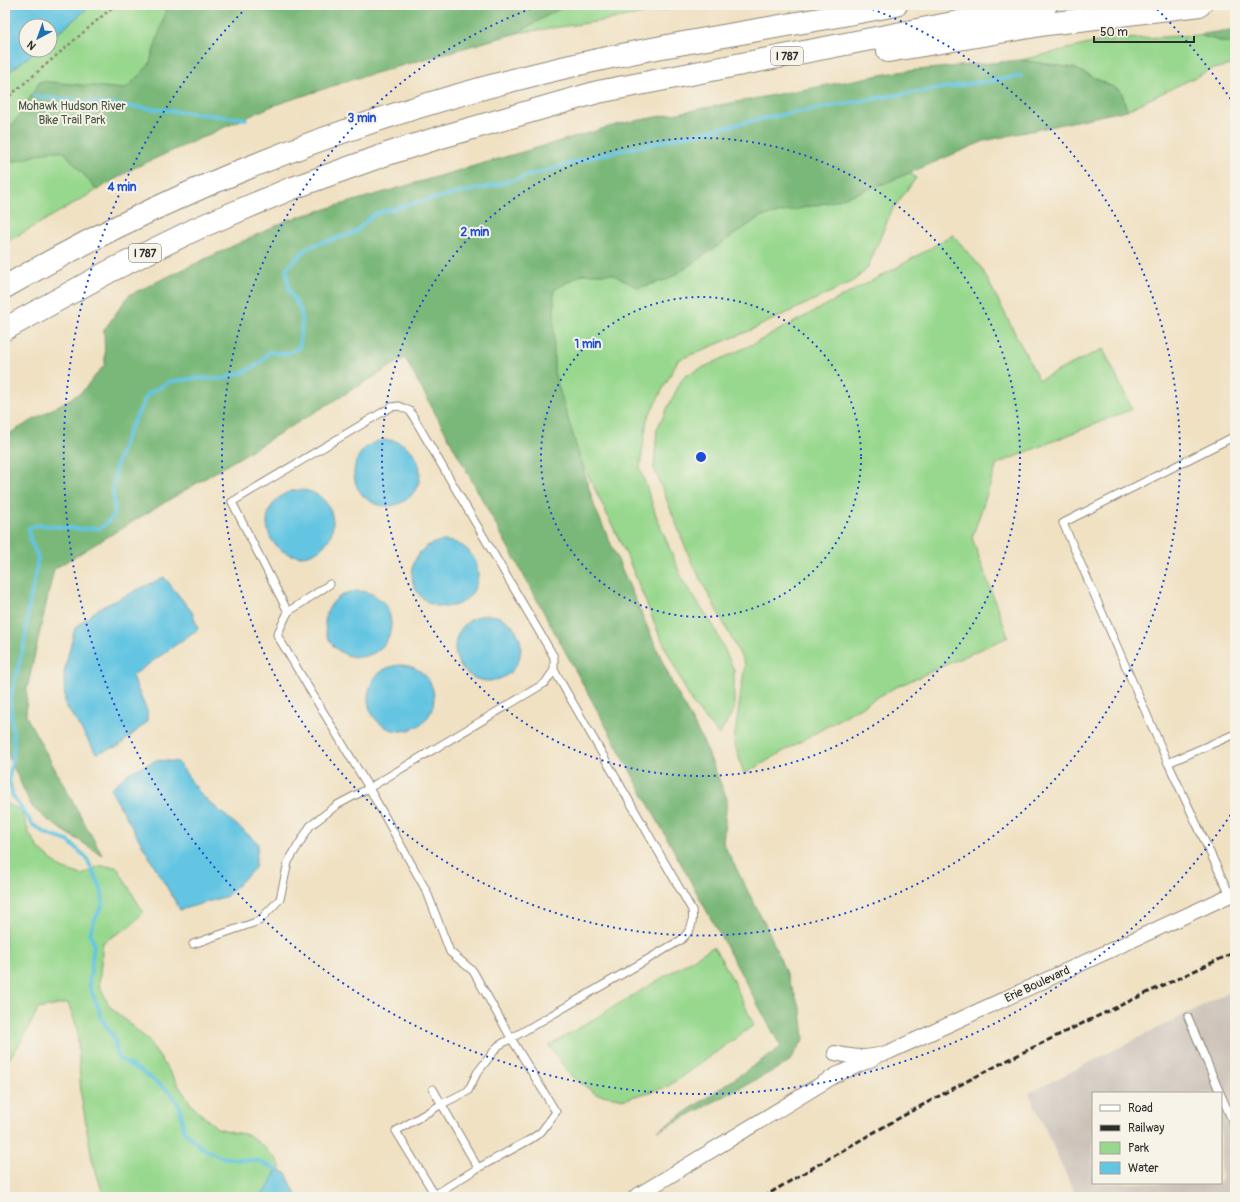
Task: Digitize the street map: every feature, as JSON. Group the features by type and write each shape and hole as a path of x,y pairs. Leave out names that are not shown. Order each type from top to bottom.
{"highway":[{"path":"715,38 825,5"},
{"path":"5,287 73,248 174,200 264,161 335,134 412,109 510,81 607,58 896,5"},
{"name":"I 787","path":"5,329 67,293 198,228 264,199 387,154 598,92 1046,5"},
{"path":"529,113 606,102 759,73 1004,30 1095,17 1200,5"}],"street":[{"name":"Erie Boulevard","path":"835,1053 849,1057 864,1058 875,1057 889,1052 1233,894"},
{"path":"636,1196 836,1075 889,1052"}],"lane":[{"path":"288,612 232,502 391,407 398,406 410,412 554,657 554,670 692,910 694,921 689,932 681,940 511,1038 498,1046 477,1073 468,1091 442,1104 396,1131 433,1196 478,1168 531,1139 541,1132 556,1112 511,1038 473,971 450,952 427,892 369,788 277,636 288,612 330,584"},
{"path":"1233,894 1168,763 1063,523 1235,436"},
{"path":"193,944 259,922 280,899 288,862 310,826 337,805 369,788 545,683 554,670"},
{"path":"1168,763 1235,734"},
{"path":"1188,1017 1220,1092"},
{"path":"433,1089 478,1168"},
{"path":"1222,1096 1235,1127"}],"path":[{"path":"5,101 116,5"}],"shaded area":[{"path":"1235,989 1235,1197 1076,1197 1029,1093"}],"green space":[{"name":"Mohawk Hudson River Bike Trail Park","path":"92,5 181,5 91,182 97,190 5,243 5,75 27,58 58,58 58,33"},
{"path":"168,5 566,5 517,33 354,79 272,106 134,168 97,190 64,152 50,151 21,160 5,163 5,133 17,119 40,81 125,89 149,65"},
{"path":"523,5 691,5 602,21 517,33 550,14"},
{"path":"1235,29 1235,45 1198,35"},
{"path":"1198,35 1235,45 1235,64 1210,70 1127,110 1121,91 1074,68 1021,60 1106,40"},
{"path":"1021,60 1074,68 1121,91 1127,110 984,141 888,182 835,201 760,217 669,279 638,288 612,274 582,274 554,290 554,372 595,508 672,683 704,743 727,799 723,843 769,932 801,1010 804,1039 788,1063 658,1131 781,1047 405,358 54,569 27,689 26,716 102,855 50,822 32,807 5,749 5,436 82,392 105,364 104,330 129,295 288,220 619,124 897,72"},
{"path":"883,149 916,178 892,210 867,269 852,282 749,331 678,360 647,419 640,468 657,518 683,581 713,625 734,670 734,710 719,735 692,703 659,634 627,556 551,398 501,267"},
{"path":"953,235 982,269 1039,380 1103,349 1132,409 997,464 972,538 1008,637 892,689 744,774 734,741 745,664 691,561 654,468 657,429 683,377 755,343 894,269"},
{"path":"5,804 21,810 29,833 39,849 61,868 82,875 99,866 117,867 143,912 131,926 103,942 99,984 109,1006 148,1040 193,1107 217,1128 249,1135 278,1161 281,1170 276,1171 268,1188 260,1196 104,1197 92,1159 81,1095 77,1027 68,1003 38,1009 21,1042 5,1064"},
{"path":"713,947 730,975 754,1025 667,1087 625,1099 596,1094 570,1075 549,1046"}],"water":[{"path":"5,5 92,5 58,33 58,18 18,18 18,58 27,58 5,75"},
{"path":"387,440 399,443 410,450 417,461 420,473 417,485 410,496 399,503 387,506 375,503 364,496 357,485 354,473 357,461 364,450 375,443"},
{"path":"300,490 312,493 323,500 330,511 333,523 330,535 323,546 312,553 300,556 288,553 277,546 270,535 267,523 270,511 277,500 288,493"},
{"path":"445,541 457,544 468,551 475,562 478,574 475,586 468,597 457,604 445,607 433,604 422,597 415,586 412,574 415,562 422,551 433,544"},
{"path":"164,577 192,612 198,629 132,676 147,711 147,722 119,746 96,753 65,704 64,672 75,628 98,609"},
{"path":"358,591 370,594 381,601 388,612 391,624 388,636 381,647 370,654 358,657 346,654 335,647 328,636 325,624 328,612 335,601 346,594"},
{"path":"488,615 500,618 511,625 518,636 521,648 518,660 511,671 500,678 488,681 476,678 465,671 458,660 455,648 458,636 465,625 476,618"},
{"path":"401,665 413,668 424,675 431,686 434,698 431,710 424,721 413,728 401,731 389,728 378,721 371,710 368,698 371,686 378,675 389,668"},
{"path":"157,760 178,762 202,796 258,843 255,868 227,896 180,910 110,789 130,772"},
{"path":"278,1170 286,1173 297,1197 258,1197 268,1188"}],"waterway":[{"path":"278,1170 258,1161 231,1159 218,1156 201,1147 184,1131 180,1107 171,1093 142,1072 118,1058 114,1037 102,1020 89,985 94,944 90,934 94,921 103,904 102,891 86,857 68,841 47,834 33,825 13,797 9,780 14,747 10,700 25,640 29,605 38,557 30,540 29,528 39,525 78,529 101,528 115,515 113,490 116,466 129,431 148,394 171,381 201,378 222,379 245,372 261,362 269,352 286,354 299,348 302,324 301,311 289,290 286,269 308,247 354,233 374,214 418,202 496,185 593,157 770,117 884,97 1021,76"},
{"path":"34,96 246,119"}],"railway":[{"path":"763,1197 894,1121 1005,1061 1235,952"}]}
